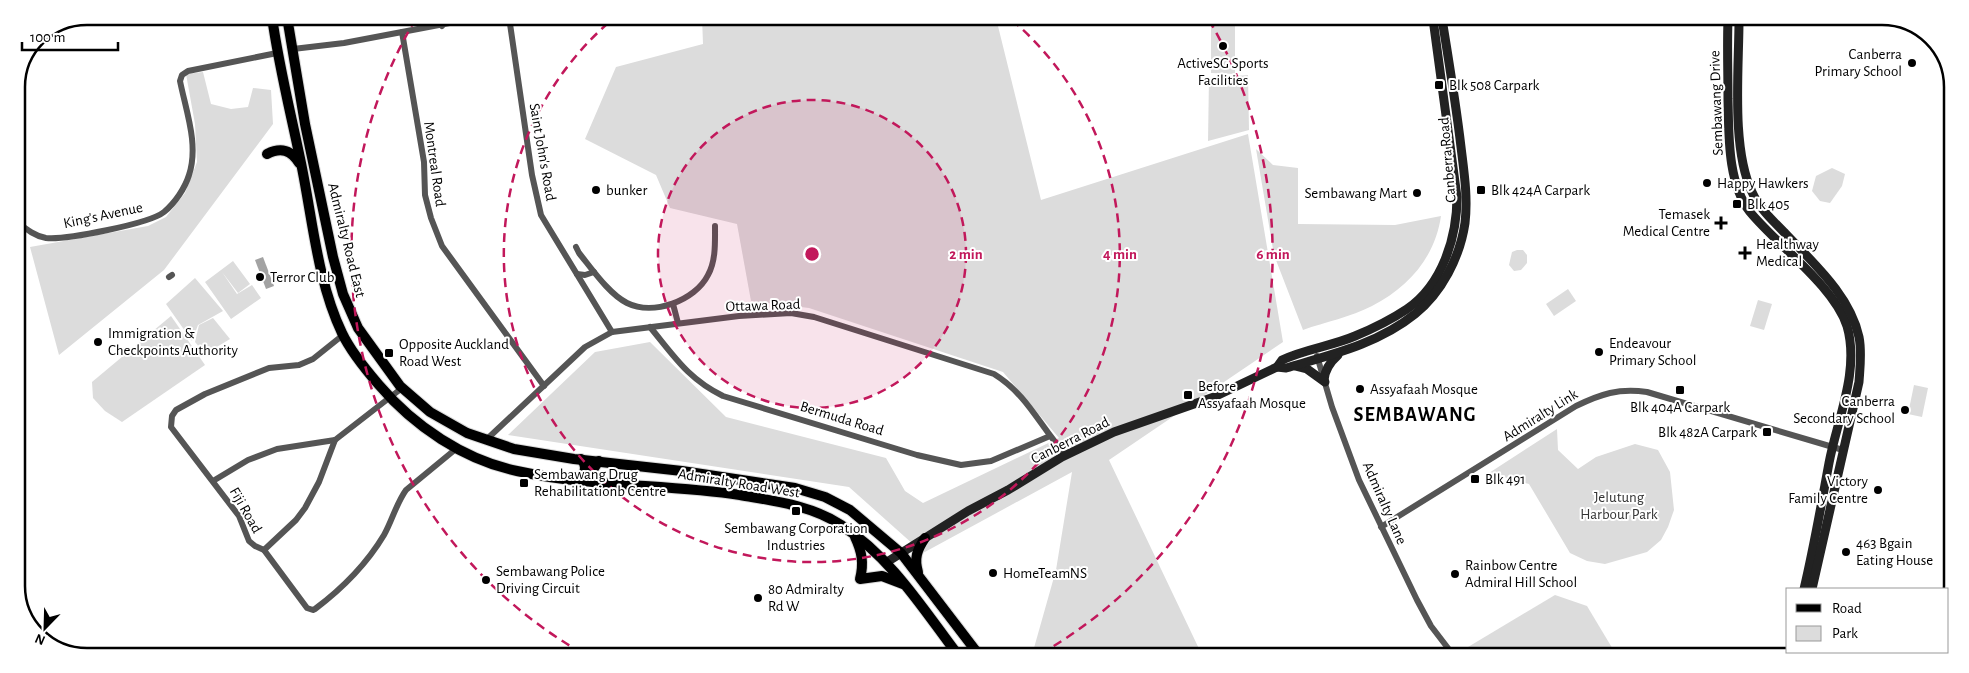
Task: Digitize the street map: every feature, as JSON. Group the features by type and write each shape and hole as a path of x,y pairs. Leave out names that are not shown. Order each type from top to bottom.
{"main road":[{"name":"Admiralty Road East","path":"273,25 277,53 302,168 313,230 329,298 343,335 368,372 391,399 420,425 458,448"},
{"name":"Admiralty Road East","path":"289,25 305,124 333,257 343,294 358,328 381,363 402,388 430,412 467,433 486,441"},
{"name":"Canberra Road","path":"1277,367 1282,360 1355,336 1407,308 1424,292 1440,271 1448,252 1457,216 1457,197 1434,25"},
{"name":"Canberra Road","path":"887,562 1066,455 1114,432 1214,397 1277,367 1294,366 1360,346 1414,314 1432,297 1448,274 1458,252 1464,223 1466,190 1458,120 1443,25"},
{"name":"Sembawang Drive","path":"1728,25 1728,137 1735,179 1740,196 1750,211 1837,306 1847,328 1851,356 1849,378 1804,588"},
{"name":"Sembawang Drive","path":"1739,25 1739,137 1745,175 1752,194 1767,215 1819,270 1845,302 1859,337 1861,351 1859,382 1812,588"},
{"path":"267,154 276,149 284,150 294,155 302,168"},
{"path":"1294,366 1307,369 1324,381 1325,372 1330,363 1340,353"},
{"name":"Admiralty Road West","path":"486,441 514,448 581,459 665,469 795,488 814,493 850,510 902,553 975,648"},
{"name":"Admiralty Road West","path":"458,448 477,458 515,471 596,482 681,488 789,503 816,512 841,524 887,562 953,648"},
{"path":"578,480 583,476 586,468 581,459"},
{"path":"596,482 592,470 598,461"},
{"path":"665,469 679,477 681,488"},
{"path":"854,535 861,551 862,569 860,579 882,576 906,586"},
{"path":"919,576 916,558 917,550 925,538"}],"street":[{"path":"293,50 446,25"},
{"name":"Saint John's Road","path":"510,25 536,195 542,215 612,332"},
{"name":"Montreal Road","path":"402,32 424,162 425,195 431,218 449,257 544,386"},
{"name":"King's Avenue","path":"25,227 37,236 56,238 134,224 163,213 181,190 189,176 193,161 193,143 180,81 182,76 188,71 277,53"},
{"path":"576,247 594,272 627,303 648,308 673,304 691,294 708,276 713,262 715,226"},
{"path":"577,274 585,275 594,272"},
{"path":"673,304 678,323"},
{"name":"Ottawa Road","path":"486,441 585,347 612,332 678,323 791,313 814,317 994,374 1009,383 1022,396 1066,455"},
{"name":"Bermuda Road","path":"650,327 691,375 706,387 723,396 917,455 961,465 980,464 1050,436"},
{"name":"Fiji Road","path":"343,335 314,359 300,365 268,368 205,394 176,410 172,416 171,428 239,516 249,541 264,550 310,610 316,608 343,588 362,567 385,534 406,490 458,448"},
{"name":"Admiralty Lane","path":"1315,349 1352,462 1381,528 1431,626 1448,648"},
{"path":"213,481 248,460 277,449 335,440 391,399 402,388"},
{"name":"Admiralty Link","path":"1381,528 1576,406 1601,394 1627,390 1646,392 1843,450"},
{"path":"264,550 296,520 305,508 319,482 335,440"}],"green space":[{"path":"702,25 998,25 1041,200 1248,134 1283,342 1109,460 1199,648 1034,648 1056,570 1072,472 923,553 849,487 508,435 595,352 650,342 726,417 886,458 905,491 923,503 1059,438 1003,372 809,308 751,301 737,224 670,208 656,175 585,139 616,67 703,44"},
{"name":"ActiveSG Sports Facilities","path":"1211,25 1235,25 1235,74 1211,73"},
{"path":"203,72 211,104 231,109 248,107 253,88 271,90 273,124 164,270 59,355 30,247 148,226 166,217 185,193 197,162 195,124 186,74"},
{"path":"1248,75 1249,130 1208,141 1209,78"},
{"path":"1256,149 1273,165 1298,168 1298,224 1395,225 1441,216 1433,245 1418,269 1398,290 1372,306 1303,330 1274,255"},
{"path":"1832,168 1845,174 1842,186 1830,203 1820,201 1812,191 1816,176"},
{"path":"1523,250 1527,255 1527,263 1521,270 1514,271 1509,265 1512,252"},
{"path":"233,261 250,284 238,293 222,272 237,294 252,285 261,298 231,319 205,282"},
{"path":"195,278 223,311 198,325 192,341 166,304"},
{"path":"1568,289 1576,301 1554,316 1546,304"},
{"path":"1758,300 1772,304 1764,330 1750,326"},
{"path":"171,316 205,365 122,422 105,411 93,398 92,382"},
{"path":"213,318 230,339 205,354 195,342 199,325"},
{"path":"1914,385 1928,388 1922,417 1908,414"},
{"name":"Jelutung Harbour Park","path":"1557,429 1558,450 1578,469 1596,457 1635,444 1658,450 1670,472 1674,510 1661,540 1647,552 1605,564 1587,561 1570,553 1529,484 1489,473"},
{"path":"1555,595 1587,606 1612,648 1466,648"}],"shaded area":[{"path":"263,257 274,286 266,289 255,260"}],"place":[{"name":"ActiveSG Sports Facilities","path":"1223,46"},
{"name":"Canberra Primary School","path":"1912,63"},
{"name":"Blk 508 Carpark","path":"1439,85"},
{"name":"Happy Hawkers","path":"1707,183"},
{"name":"bunker","path":"596,190"},
{"name":"Blk 424A Carpark","path":"1481,190"},
{"name":"Sembawang Mart","path":"1417,193"},
{"name":"Blk 405","path":"1737,204"},
{"name":"Temasek Medical Centre","path":"1721,223"},
{"name":"Healthway Medical","path":"1745,253"},
{"name":"Terror Club","path":"260,277"},
{"name":"Immigration & Checkpoints Authority","path":"98,342"},
{"name":"Endeavour Primary School","path":"1599,352"},
{"name":"Opposite Auckland Road West","path":"389,353"},
{"name":"Assyafaah Mosque","path":"1360,389"},
{"name":"Blk 404A Carpark","path":"1680,390"},
{"name":"Before Assyafaah Mosque","path":"1188,395"},
{"name":"Canberra Secondary School","path":"1905,410"},
{"name":"Blk 482A Carpark","path":"1767,432"},
{"name":"Blk 491","path":"1475,479"},
{"name":"Sembawang Drug Rehabilitationb Centre","path":"524,483"},
{"name":"Victory Family Centre","path":"1878,490"},
{"name":"Sembawang Corporation Industries","path":"796,511"},
{"name":"463 Bgain Eating House","path":"1846,552"},
{"name":"HomeTeamNS","path":"993,573"},
{"name":"Rainbow Centre Admiral Hill School","path":"1455,574"},
{"name":"Sembawang Police Driving Circuit","path":"486,580"},
{"name":"80 Admiralty Rd W","path":"758,598"}],"district":[{"name":"SEMBAWANG","path":"1415,414"}]}
